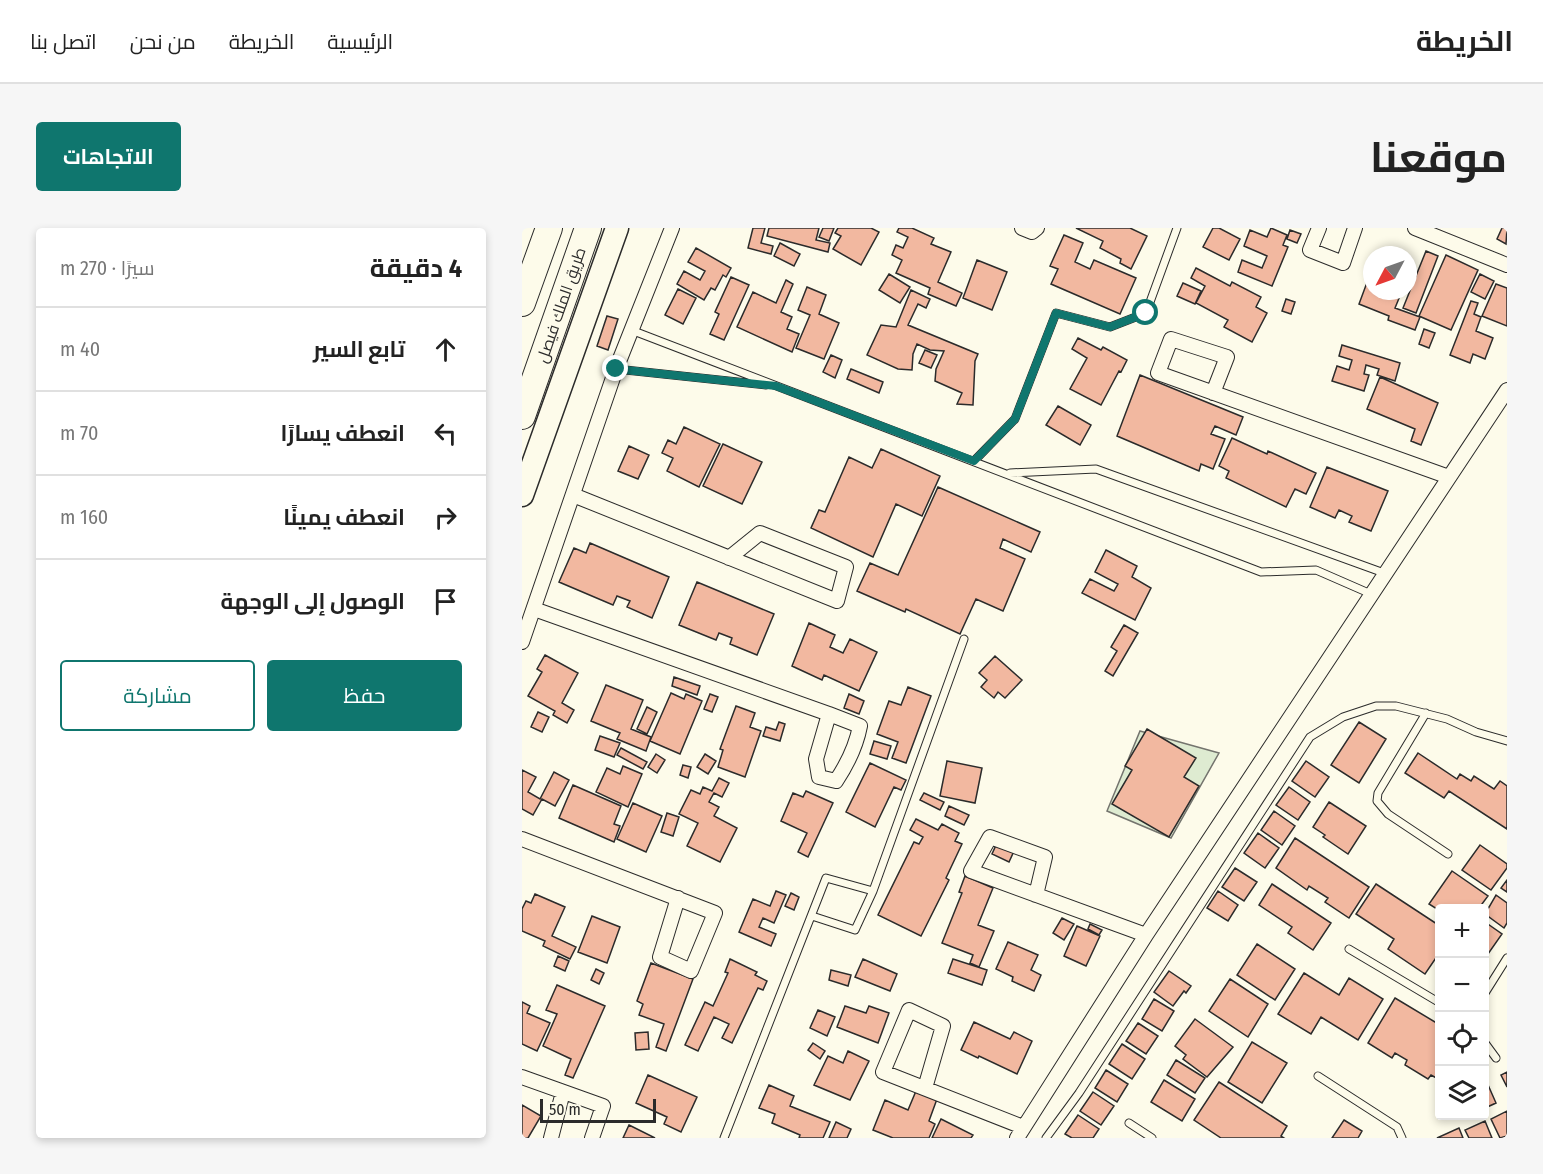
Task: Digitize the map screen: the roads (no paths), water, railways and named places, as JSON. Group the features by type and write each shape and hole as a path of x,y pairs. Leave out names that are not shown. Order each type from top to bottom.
{"highway":[{"path":"522,303 549,228"},
{"name":"طريق الملك فيصل","path":"522,416 588,228"}],"main road":[{"path":"522,493 617,228"}],"street":[{"path":"522,642 616,369 672,228"},
{"path":"1022,228 1032,231 1037,228"},
{"path":"1319,228 1310,250 1342,263 1355,228"},
{"path":"1415,228 1507,265"},
{"path":"1213,393 1227,357 1171,339 1158,373 1213,393 1449,477"},
{"path":"925,1088 942,1026 909,1010 883,1072 925,1088 1020,1133 1146,934 1507,390"},
{"path":"573,495 729,558 837,601 846,567 760,533 729,558"},
{"path":"534,609 829,714 860,726 848,763 836,781 819,777 816,759 829,714"},
{"path":"1036,895 1045,857 990,837 971,871 1036,895 1146,934"},
{"path":"522,839 678,898 715,912 692,971 660,957 678,898"},
{"path":"522,1077 603,1106 592,1138"},
{"path":"551,1138 563,1092"}],"lane":[{"path":"974,461 1015,419 1056,313 1110,327 1146,313 1178,228"},
{"path":"631,330 1261,572 1316,570 1371,594"},
{"path":"616,369 776,386"},
{"path":"1007,473 1096,469 1384,573"},
{"path":"812,916 855,930 873,891 964,639"},
{"path":"1046,1138 1079,1093 1310,737 1343,717 1376,706 1396,706 1447,719 1476,732 1507,741"},
{"path":"1426,713 1378,793 1377,801 1388,814 1448,854"},
{"path":"724,1138 826,878 873,891"},
{"path":"1349,949 1435,1001"},
{"path":"1489,986 1507,957"},
{"path":"1489,1048 1496,1058"},
{"path":"1318,1076 1397,1127 1402,1138"},
{"path":"1130,1123 1152,1138"}]}
